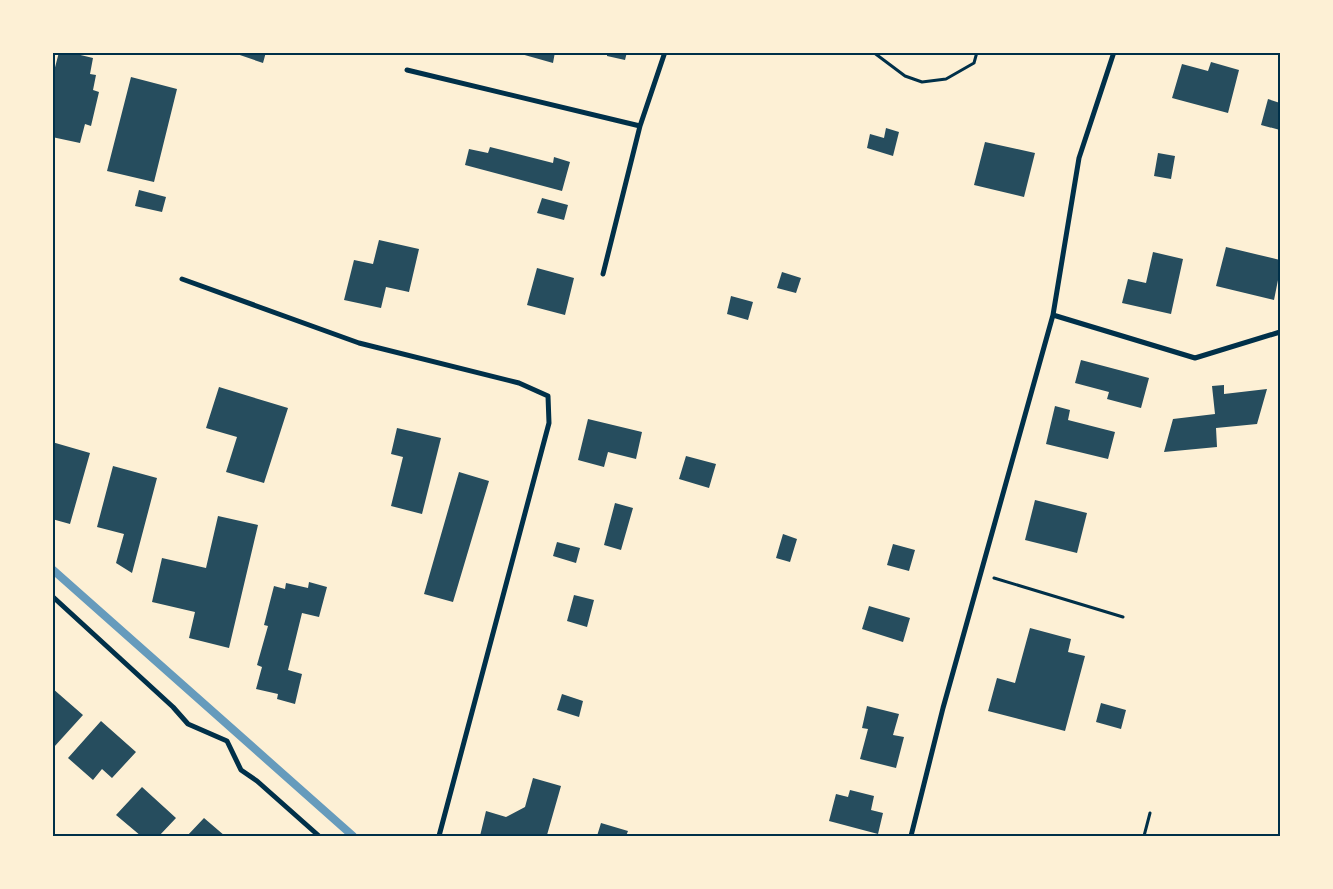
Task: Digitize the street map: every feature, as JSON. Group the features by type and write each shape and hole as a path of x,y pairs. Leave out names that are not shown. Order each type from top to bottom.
{"street":[{"path":"603,274 640,126 665,52"},
{"path":"911,836 943,708 1053,315 1078,158 1114,52"},
{"path":"407,70 640,126"},
{"path":"182,279 359,343 520,383 548,396 549,423 439,836"},
{"path":"1053,315 1195,358 1280,332"},
{"path":"52,596 188,724 226,741 240,770 257,781 319,836"}],"path":[{"path":"873,52 905,76 922,82 946,80 974,62 977,52"},
{"path":"982,574 1123,616"},
{"path":"1144,836 1150,813"}],"building":[{"path":"59,52 68,52 93,58 90,74 96,75 93,90 99,92 91,126 85,124 80,143 52,137 52,79"},
{"path":"231,52 266,52 263,63"},
{"path":"514,52 555,52 553,63"},
{"path":"607,52 627,52 625,60 607,56"},
{"path":"1211,62 1239,70 1228,113 1172,98 1182,64 1208,71"},
{"path":"131,77 177,89 154,182 107,171"},
{"path":"1268,99 1280,103 1280,130 1261,125"},
{"path":"886,128 899,132 893,156 867,148 870,134 884,138"},
{"path":"985,142 1035,153 1024,197 974,185"},
{"path":"490,147 553,163 554,157 570,162 562,191 465,165 469,149 488,153"},
{"path":"1158,153 1175,156 1171,179 1154,176"},
{"path":"139,190 166,197 162,212 135,206"},
{"path":"542,198 568,205 564,220 537,213"},
{"path":"379,240 419,249 409,292 386,287 381,308 344,300 354,260 373,264"},
{"path":"1226,247 1280,260 1274,300 1216,286"},
{"path":"1153,252 1183,259 1171,314 1122,303 1128,279 1146,283"},
{"path":"537,268 574,278 565,315 527,305"},
{"path":"782,272 801,278 796,293 777,288"},
{"path":"731,296 753,302 748,320 727,314"},
{"path":"1081,360 1149,378 1141,408 1107,399 1109,392 1075,383"},
{"path":"1224,385 1224,394 1267,389 1257,424 1216,428 1217,447 1164,452 1173,419 1215,414 1212,386"},
{"path":"219,387 288,408 264,483 226,472 237,437 206,428"},
{"path":"1055,406 1070,410 1068,420 1115,432 1108,459 1046,444"},
{"path":"588,419 642,432 636,459 608,452 604,467 578,460"},
{"path":"397,428 441,438 422,514 391,506 403,457 391,454"},
{"path":"52,442 90,453 70,524 52,519"},
{"path":"686,456 716,464 709,488 679,479"},
{"path":"113,466 157,478 132,573 116,563 124,534 97,527"},
{"path":"459,472 489,481 453,602 424,594"},
{"path":"1035,500 1087,513 1077,553 1025,540"},
{"path":"615,503 633,508 621,550 604,545"},
{"path":"218,516 258,525 229,648 189,638 195,612 152,602 162,558 206,568"},
{"path":"783,534 797,539 790,562 776,558"},
{"path":"557,542 580,548 576,563 553,556"},
{"path":"893,544 915,550 909,571 887,565"},
{"path":"309,582 327,587 319,617 302,613 288,670 302,674 295,704 277,699 278,694 256,689 262,667 257,665 268,626 264,625 274,586 285,589 286,583 308,588"},
{"path":"574,595 594,600 587,627 567,621"},
{"path":"869,606 910,618 903,642 862,629"},
{"path":"1030,628 1071,639 1068,652 1085,656 1065,731 988,711 997,678 1015,683"},
{"path":"52,688 83,715 54,747 52,745"},
{"path":"562,694 583,701 579,717 557,710"},
{"path":"1101,703 1126,710 1121,729 1096,722"},
{"path":"867,706 899,714 893,735 904,737 896,768 860,759 868,729 862,728"},
{"path":"101,721 136,752 112,778 102,769 93,780 68,758"},
{"path":"533,778 561,786 547,835 480,836 486,811 506,817 525,807"},
{"path":"142,787 176,818 159,836 141,836 116,815"},
{"path":"850,790 874,796 871,810 883,813 878,834 829,821 836,794 848,797"},
{"path":"204,818 225,836 187,836"},
{"path":"601,823 628,831 626,836 597,836"}],"waterway":[{"path":"52,569 353,836"}]}
